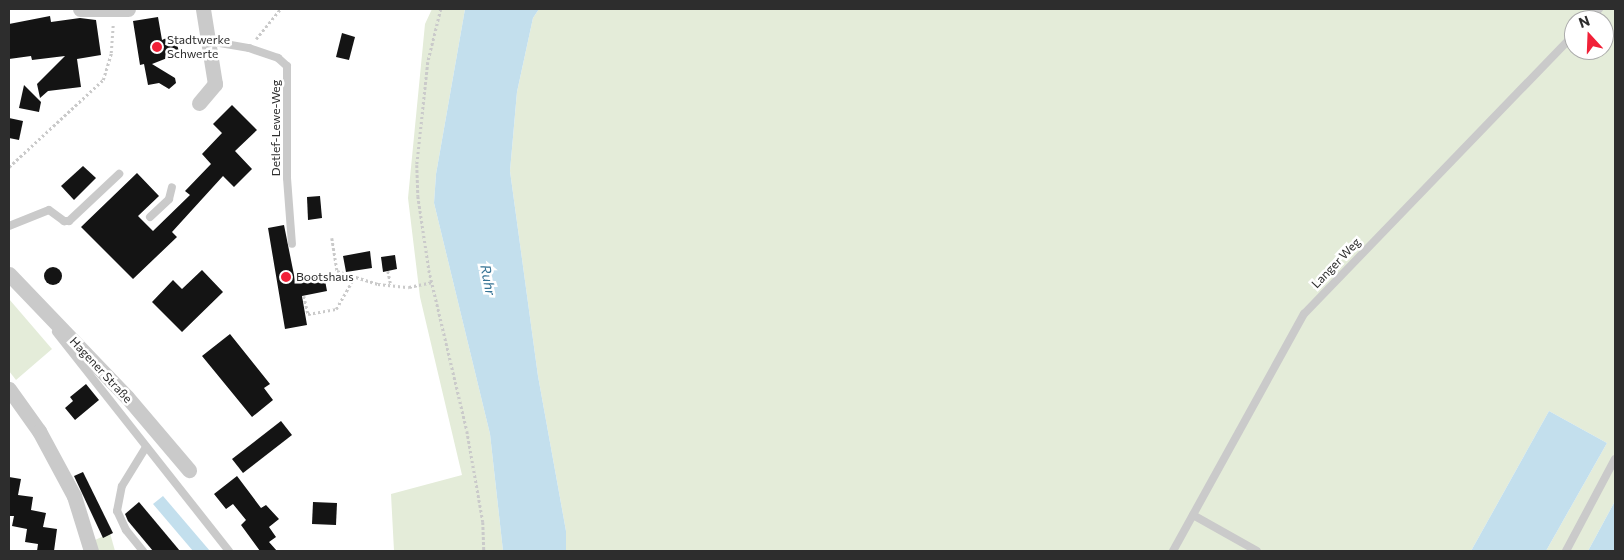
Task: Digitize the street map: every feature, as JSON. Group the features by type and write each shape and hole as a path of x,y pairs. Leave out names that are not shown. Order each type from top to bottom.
{"street":[{"path":"80,9 128,9"},
{"path":"200,103 215,84 202,9"},
{"name":"Hagener Straße","path":"9,274 127,397 189,470"},
{"path":"9,389 39,431 74,496 92,551"}],"lane":[{"name":"Detlef-Lewe-Weg","path":"208,41 249,48 278,58 287,66 287,178 292,244"},
{"name":"Langer Weg","path":"1174,551 1304,314 1564,44"},
{"path":"9,226 50,210 64,221 69,221 119,174"},
{"path":"150,217 168,198 172,188"},
{"path":"9,274 229,551"},
{"path":"143,551 126,530 117,511 122,486 146,447"},
{"path":"1566,551 1615,459"},
{"path":"1193,515 1257,551"}],"path":[{"path":"249,48 280,9"},
{"path":"441,9 428,62 417,165 418,196 432,282 466,431 483,522 484,551"},
{"path":"9,167 103,80 111,53 112,10"},
{"path":"332,238 337,272 354,279 409,287 432,282"},
{"path":"388,271 391,285"},
{"path":"304,296 308,314 336,309 354,279"}],"green space":[{"path":"432,9 465,9 436,174 434,203 490,434 503,551 394,551 391,494 462,475 420,297 408,198 425,24"},
{"path":"539,9 1615,9 1615,501 1588,551 1546,551 1607,443 1549,411 1471,551 566,551 566,531 538,376 510,171 517,92 533,18"},
{"path":"9,299 52,349 16,380 9,371"},
{"path":"110,533 115,551 95,551 93,541"}],"water":[{"name":"Ruhr","path":"465,9 539,9 533,18 517,92 510,171 538,376 566,531 566,551 503,551 490,434 434,203 436,174"},
{"path":"1549,411 1607,443 1546,551 1471,551"},
{"path":"163,496 210,551 193,551 153,504"},
{"path":"1615,501 1615,551 1588,551"}],"building":[{"path":"50,16 51,22 80,18 96,20 101,55 77,59 81,87 48,91 40,98 37,84 65,56 32,60 31,56 9,59 9,24"},
{"name":"Stadtwerke Schwerte","path":"158,17 162,40 173,35 180,53 152,64 175,78 176,83 169,89 159,83 148,85 144,64 140,65 133,21"},
{"path":"342,33 355,37 349,60 336,57"},
{"path":"24,85 41,102 39,112 19,108"},
{"path":"232,105 257,130 235,151 252,169 234,187 223,176 172,232 177,237 133,279 81,227 137,173 159,196 138,216 153,231 190,195 185,191 211,164 202,154 222,133 213,124"},
{"path":"9,118 23,121 19,140 9,138"},
{"path":"83,166 96,178 74,200 61,186"},
{"path":"320,196 322,218 308,220 307,197"},
{"name":"Bootshaus","path":"284,225 295,280 324,275 327,291 302,296 307,325 285,329 268,228"},
{"path":"370,251 372,268 346,272 343,256"},
{"path":"395,255 397,269 383,272 381,257"},
{"path":"53,267 61,272 62,276 57,284 53,285 45,280 44,276 49,268"},
{"path":"202,270 223,292 182,332 152,302 173,280 182,289"},
{"path":"230,334 270,384 264,388 273,400 252,417 202,356"},
{"path":"86,384 99,400 75,420 65,408 73,401 70,397"},
{"path":"281,421 292,435 243,473 232,459"},
{"path":"83,472 113,533 103,538 74,476"},
{"path":"237,476 261,508 266,505 279,519 269,527 276,537 269,542 277,551 260,551 241,525 246,520 233,504 226,509 214,494"},
{"path":"9,477 21,479 18,495 33,497 31,510 46,513 43,527 57,529 54,551 37,551 38,544 25,542 27,529 12,526 14,516 9,516"},
{"path":"139,502 180,551 153,551 128,521 125,514"},
{"path":"313,502 337,503 336,525 312,524"}],"place":[{"name":"Stadtwerke Schwerte","path":"157,47"},
{"name":"Bootshaus","path":"286,277"}]}
